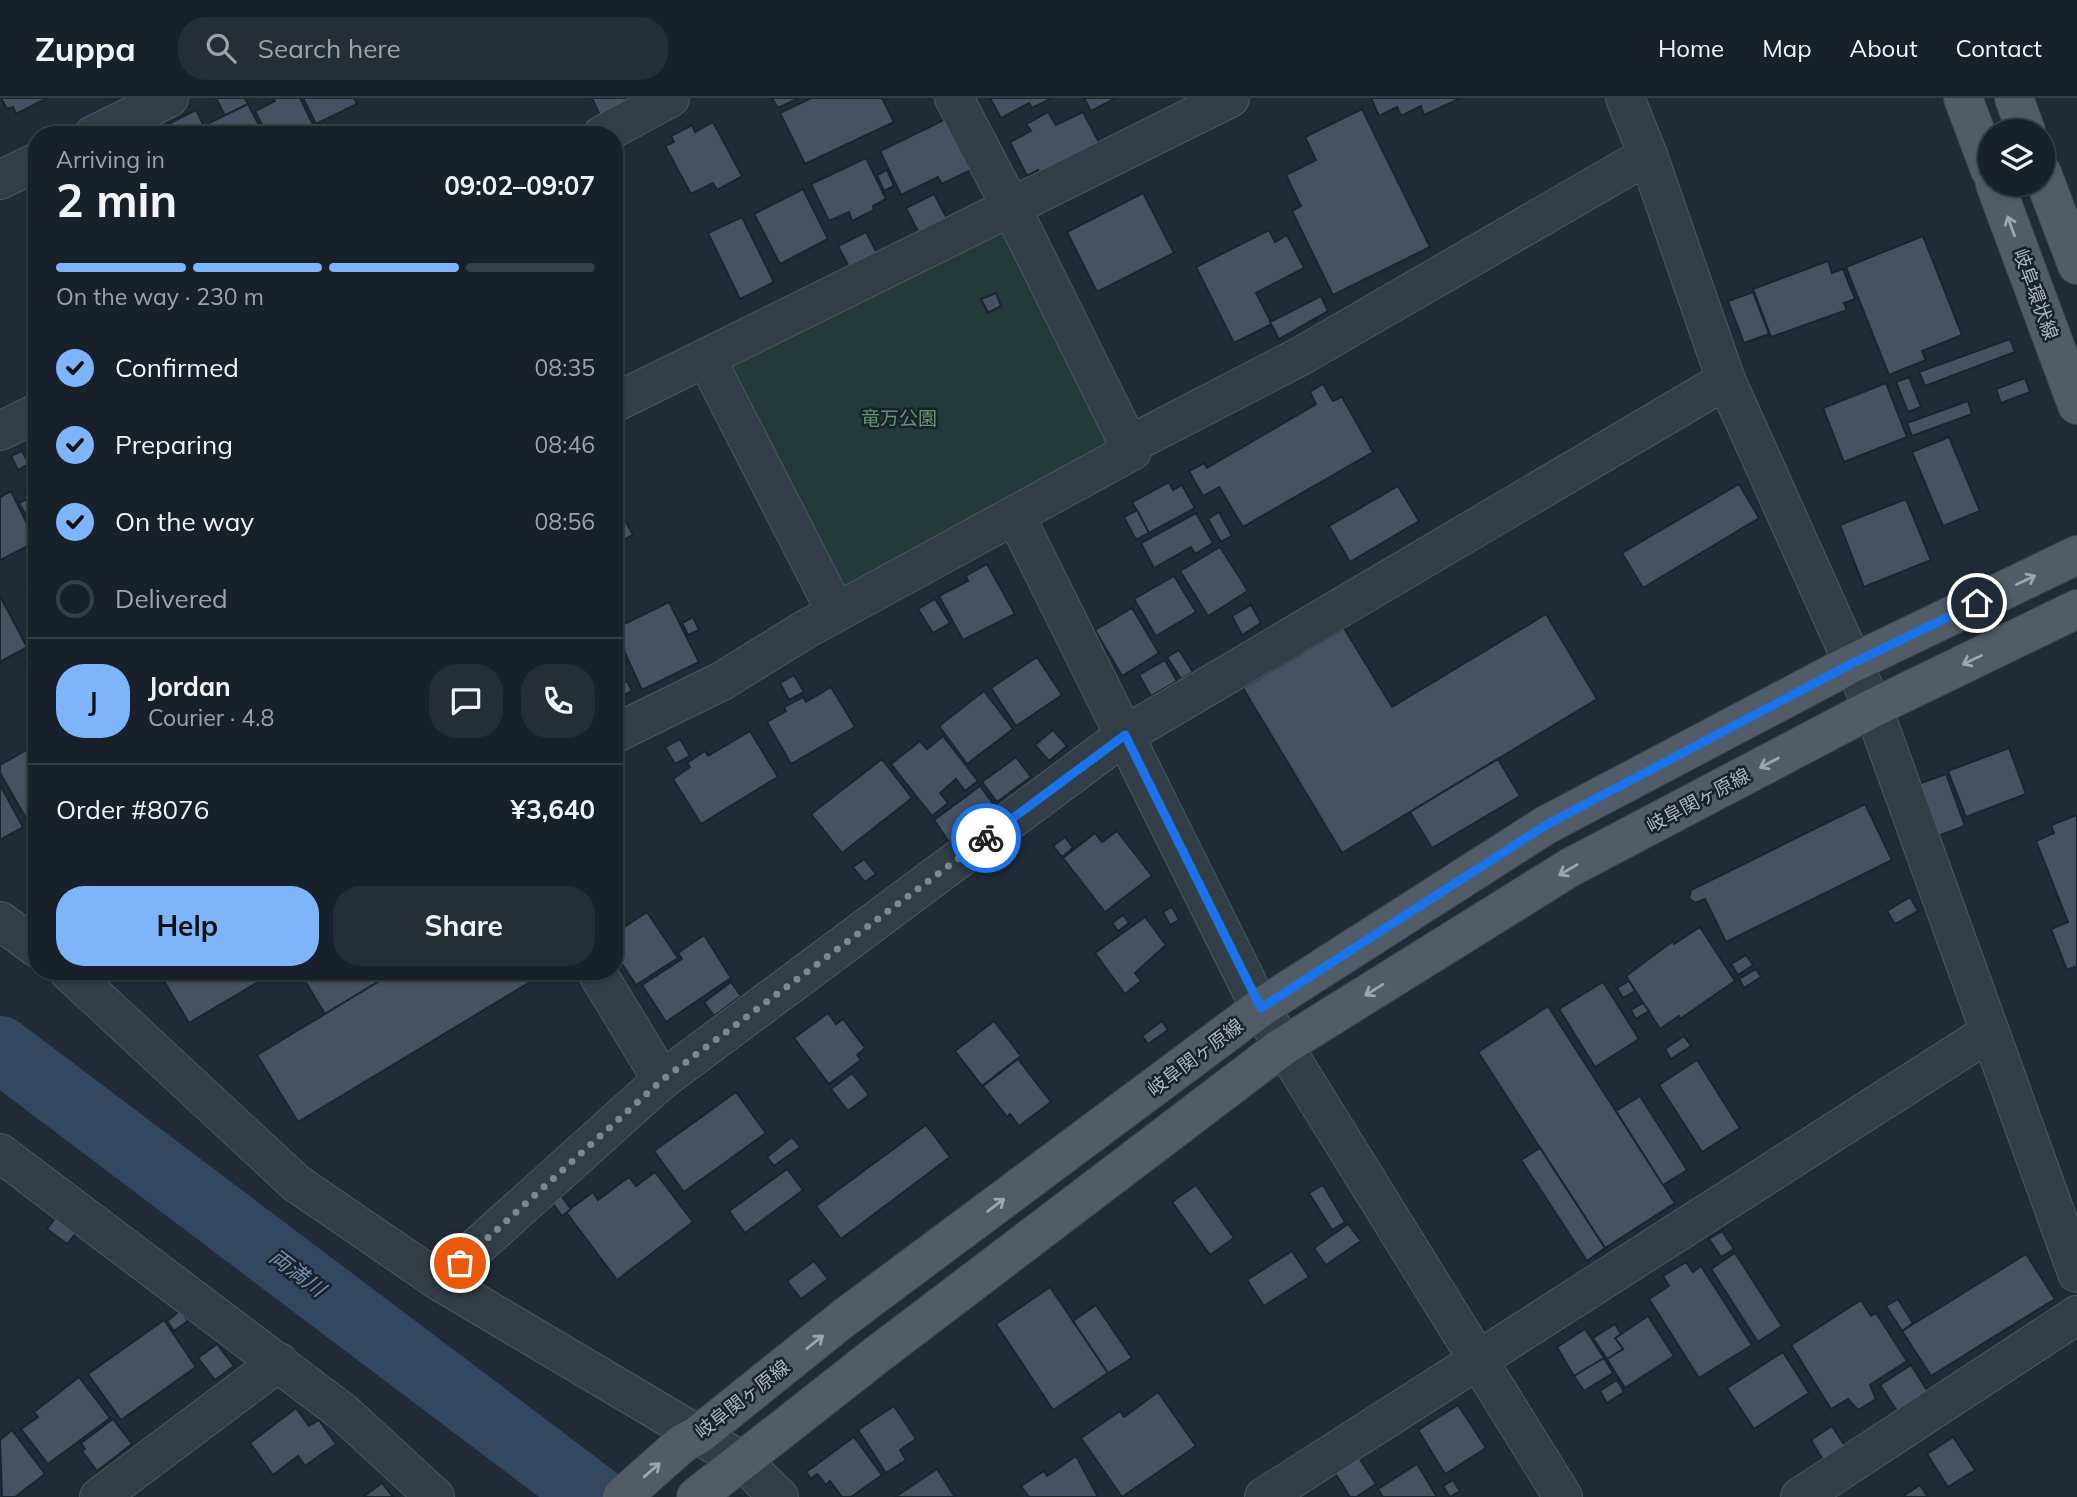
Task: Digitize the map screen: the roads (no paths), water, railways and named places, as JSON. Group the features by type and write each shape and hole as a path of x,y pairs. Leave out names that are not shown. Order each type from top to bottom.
{"main road":[{"path":"1963,98 1978,138"},
{"path":"2014,98 2022,119"},
{"name":"岐阜環状線","path":"1999,196 2077,405"},
{"path":"2051,196 2077,264"},
{"name":"岐阜関ヶ原線","path":"622,1497 844,1318 1261,1008 1546,825 1851,664 2077,555"},
{"name":"岐阜関ヶ原線","path":"717,1480 874,1357 1282,1047 1569,868 1873,708 2077,609"}],"street":[{"path":"112,126 169,98"},
{"path":"619,126 670,98"},
{"path":"623,730 722,681 836,612 1132,451 1011,206 954,98"},
{"path":"623,399 1230,98"},
{"path":"1625,98 1648,155 1726,380 1873,708 2077,1273"},
{"path":"1130,444 1299,357 1648,155"},
{"path":"0,180 28,166"},
{"path":"706,358 836,612"},
{"path":"439,1281 662,1080 1125,735 1726,380"},
{"path":"0,431 28,417"},
{"path":"1015,515 1282,1047 1563,1497"},
{"path":"0,921 28,941"},
{"path":"78,980 296,1183 439,1281 691,1439 717,1480 779,1497"},
{"path":"601,980 662,1080"},
{"path":"1264,1497 1990,1032"},
{"path":"0,1153 344,1413 435,1497"},
{"path":"1800,1497 2077,1315"},
{"path":"99,1497 279,1362"}],"waterway":[{"name":"両満川","path":"0,1049 594,1497"}],"park label":[{"name":"竜万公園","path":"899,418"}]}
